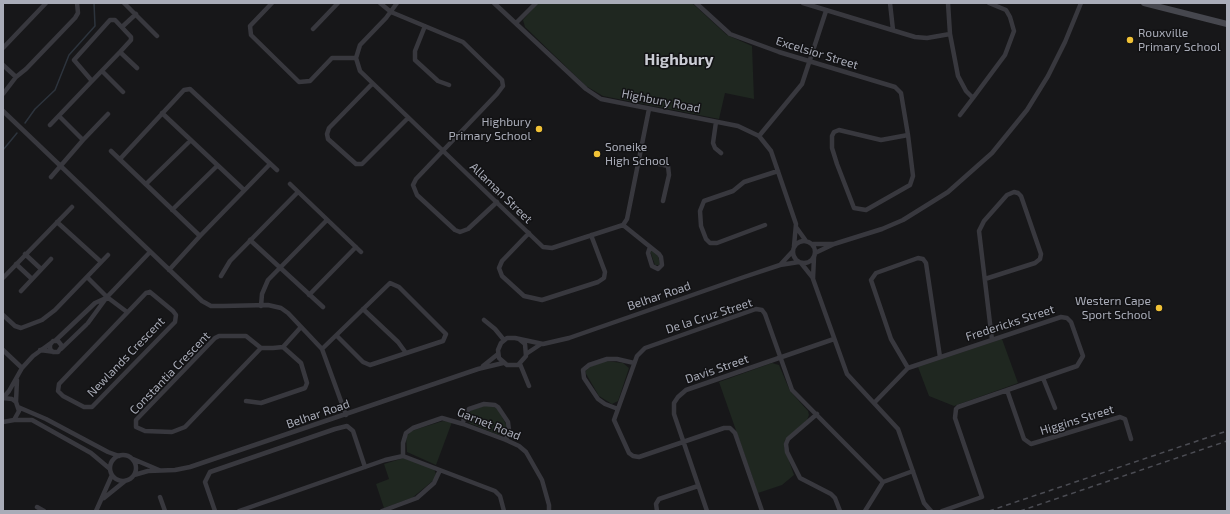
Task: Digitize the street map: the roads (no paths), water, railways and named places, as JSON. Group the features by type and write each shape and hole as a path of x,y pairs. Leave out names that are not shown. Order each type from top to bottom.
{"street":[{"path":"3,48 46,3"},
{"path":"3,94 16,77 26,69 75,18 78,13 77,3"},
{"path":"124,3 157,36"},
{"path":"272,3 250,26 251,35 299,82 310,81 332,58 356,58 360,45 391,12 397,3"},
{"path":"313,29 338,3"},
{"path":"380,3 391,12 463,42 500,77 503,83 497,94 414,181 413,188 422,200 455,230 462,232 468,229 497,202"},
{"name":"Highbury Road","path":"494,3 593,94 602,99 747,129 759,136 771,151 796,227 806,241"},
{"path":"516,23 536,3"},
{"name":"Excelsior Street","path":"696,3 730,34 810,62 895,87 903,98 908,135 913,176 910,185 866,210 854,208 832,148 834,132 844,130 881,140 908,135"},
{"path":"803,3 919,38 950,34"},
{"path":"890,3 893,30"},
{"path":"948,3 950,34 958,76 966,92 973,98"},
{"path":"960,115 1004,55 1014,31 1010,17 1006,10 989,3"},
{"path":"800,263 807,263 815,255 834,244 882,229 928,205 948,192 992,153 1027,110 1048,76 1065,42 1081,3"},
{"path":"1144,3 1227,24"},
{"path":"759,136 802,84 826,11"},
{"path":"122,27 136,14"},
{"path":"50,125 92,82 132,39 115,20 110,20 74,58 74,62 92,82"},
{"path":"425,26 415,51 416,60 438,81 449,85"},
{"path":"120,52 137,68"},
{"name":"Allaman Street","path":"356,58 360,71 372,84 543,247 549,248 623,225"},
{"path":"3,65 16,77"},
{"path":"102,71 123,92"},
{"path":"372,84 329,128 327,134 328,139 356,164 362,164 408,118"},
{"path":"120,159 184,90 190,89 276,170"},
{"path":"649,109 627,219 623,225 650,247"},
{"path":"3,111 202,301 211,306 261,306 281,308 322,349 346,414"},
{"path":"162,113 190,141 244,190"},
{"path":"51,177 108,114"},
{"path":"59,116 83,140"},
{"path":"716,122 713,143 715,148 721,153"},
{"path":"146,184 190,141"},
{"path":"111,151 200,236"},
{"path":"638,159 665,164 668,166 668,175 663,201"},
{"path":"170,270 200,236 270,164"},
{"path":"172,210 217,166"},
{"path":"765,225 717,243 710,243 706,239 701,226 700,211 704,201 733,191 744,182 778,171"},
{"path":"290,184 361,252"},
{"path":"221,276 230,261 298,192"},
{"path":"985,279 1035,263 1040,259 1041,254 1021,196 1018,193 1014,192 1007,195 981,226 979,237 992,340"},
{"path":"3,278 72,207"},
{"path":"261,306 265,286 280,267 327,220"},
{"path":"57,222 100,261"},
{"name":"Highbury Road","path":"794,249 796,227"},
{"path":"529,233 502,261 499,268 502,276 524,296 542,300 598,282 604,278 605,272 591,235"},
{"path":"250,240 323,307"},
{"path":"814,279 794,256 794,249 799,242 806,241 812,244 834,244"},
{"path":"812,244 815,255 814,279 847,374 898,429 924,503 931,511"},
{"path":"309,295 356,247"},
{"name":"Belhar Road","path":"780,265 794,249"},
{"path":"40,350 58,352 87,324 107,297 150,252"},
{"path":"25,254 41,269"},
{"path":"3,315 18,328 27,328 49,315 87,277 100,261 108,255"},
{"path":"908,368 891,340 871,280 876,273 916,258 922,258 926,263 940,357"},
{"path":"21,291 51,259"},
{"name":"Belhar Road","path":"526,354 543,344 586,332 780,265 800,263"},
{"path":"16,264 32,278"},
{"path":"87,277 107,297 127,312"},
{"path":"322,349 337,336 387,283 393,283 446,333 444,341 368,365 337,336"},
{"name":"Newlands Crescent","path":"150,292 174,311 176,318 175,322 92,407 84,407 63,396 58,391 59,384 127,312 146,293 150,292"},
{"path":"3,398 9,391 22,368 40,350 53,342 95,303 107,297"},
{"path":"363,309 398,342 406,353"},
{"name":"De la Cruz Street","path":"683,442 639,457 633,456 629,453 614,420 637,356 645,348 758,309 765,312 792,390 883,482"},
{"name":"Fredericks Street","path":"874,403 908,368 1061,317 1068,319 1083,356 1077,366 1007,390"},
{"path":"484,320 495,328 504,340"},
{"path":"283,347 301,327"},
{"name":"Constantia Crescent","path":"219,336 246,336 261,348 185,427 172,432 145,432 136,427 136,420 215,338 219,336"},
{"path":"511,338 519,339 525,344 526,354 524,360 520,364 511,366 503,363 498,354 499,346 504,340 511,338"},
{"name":"Belhar Road","path":"519,339 543,344"},
{"name":"Davis Street","path":"707,511 683,442 674,410 674,403 680,394 686,390 834,339"},
{"path":"53,342 61,344 61,348"},
{"path":"53,342 50,347 53,352"},
{"path":"246,402 260,403 305,388 307,382 301,363 283,347 261,348"},
{"path":"3,350 22,368"},
{"name":"Belhar Road","path":"478,369 498,354"},
{"path":"618,409 605,404 598,399 584,378 583,370 589,364 610,358 634,364"},
{"name":"Belhar Road","path":"134,475 182,469 207,462 478,369 503,363"},
{"path":"520,364 529,386"},
{"path":"14,420 17,416 17,376"},
{"path":"1043,378 1055,408"},
{"path":"942,511 982,497 955,418 955,411 958,407 1007,390"},
{"name":"Higgins Street","path":"1007,390 1027,442 1036,444 1120,417 1124,419 1131,439"},
{"path":"3,398 8,398 17,405 108,452 132,459 135,465 134,475 102,501"},
{"path":"463,424 466,413 471,408 484,404 495,405 508,422 509,430 506,440"},
{"path":"817,414 788,439 786,444 787,452 800,478 832,494 836,498 840,511"},
{"name":"Garnet Road","path":"404,456 404,437 409,430 442,418 506,440 519,446 526,452 542,480 550,505 549,511"},
{"path":"3,422 14,420 32,420 91,454 110,469"},
{"path":"215,511 205,482 210,472 335,429 350,427 355,434 365,467"},
{"path":"683,442 726,428 733,430 762,511"},
{"path":"119,456 111,463 110,469 112,475 118,480 126,481"},
{"path":"239,511 365,467 404,456 497,492 500,496 504,511"},
{"name":"Belhar Road","path":"132,459 163,471"},
{"path":"382,511 417,498 434,484 440,470"},
{"path":"865,511 883,482 913,471"},
{"path":"96,511 102,501 112,475"},
{"path":"657,511 656,504 660,499 698,486"},
{"path":"160,496 165,511"},
{"path":"37,507 44,511"}],"waterway":[{"path":"25,123 35,109 55,90 69,55 95,26 94,3"},
{"path":"3,150 17,133"}],"railway":[{"path":"989,511 1227,431"},
{"path":"1020,511 1227,441"}],"place":[{"name":"Rouxville Primary School","path":"1130,40"},
{"name":"Highbury Primary School","path":"539,129"},
{"name":"Soneike High School","path":"597,154"},
{"name":"Western Cape Sport School","path":"1159,308"}],"district":[{"name":"Highbury","path":"679,60"}]}
